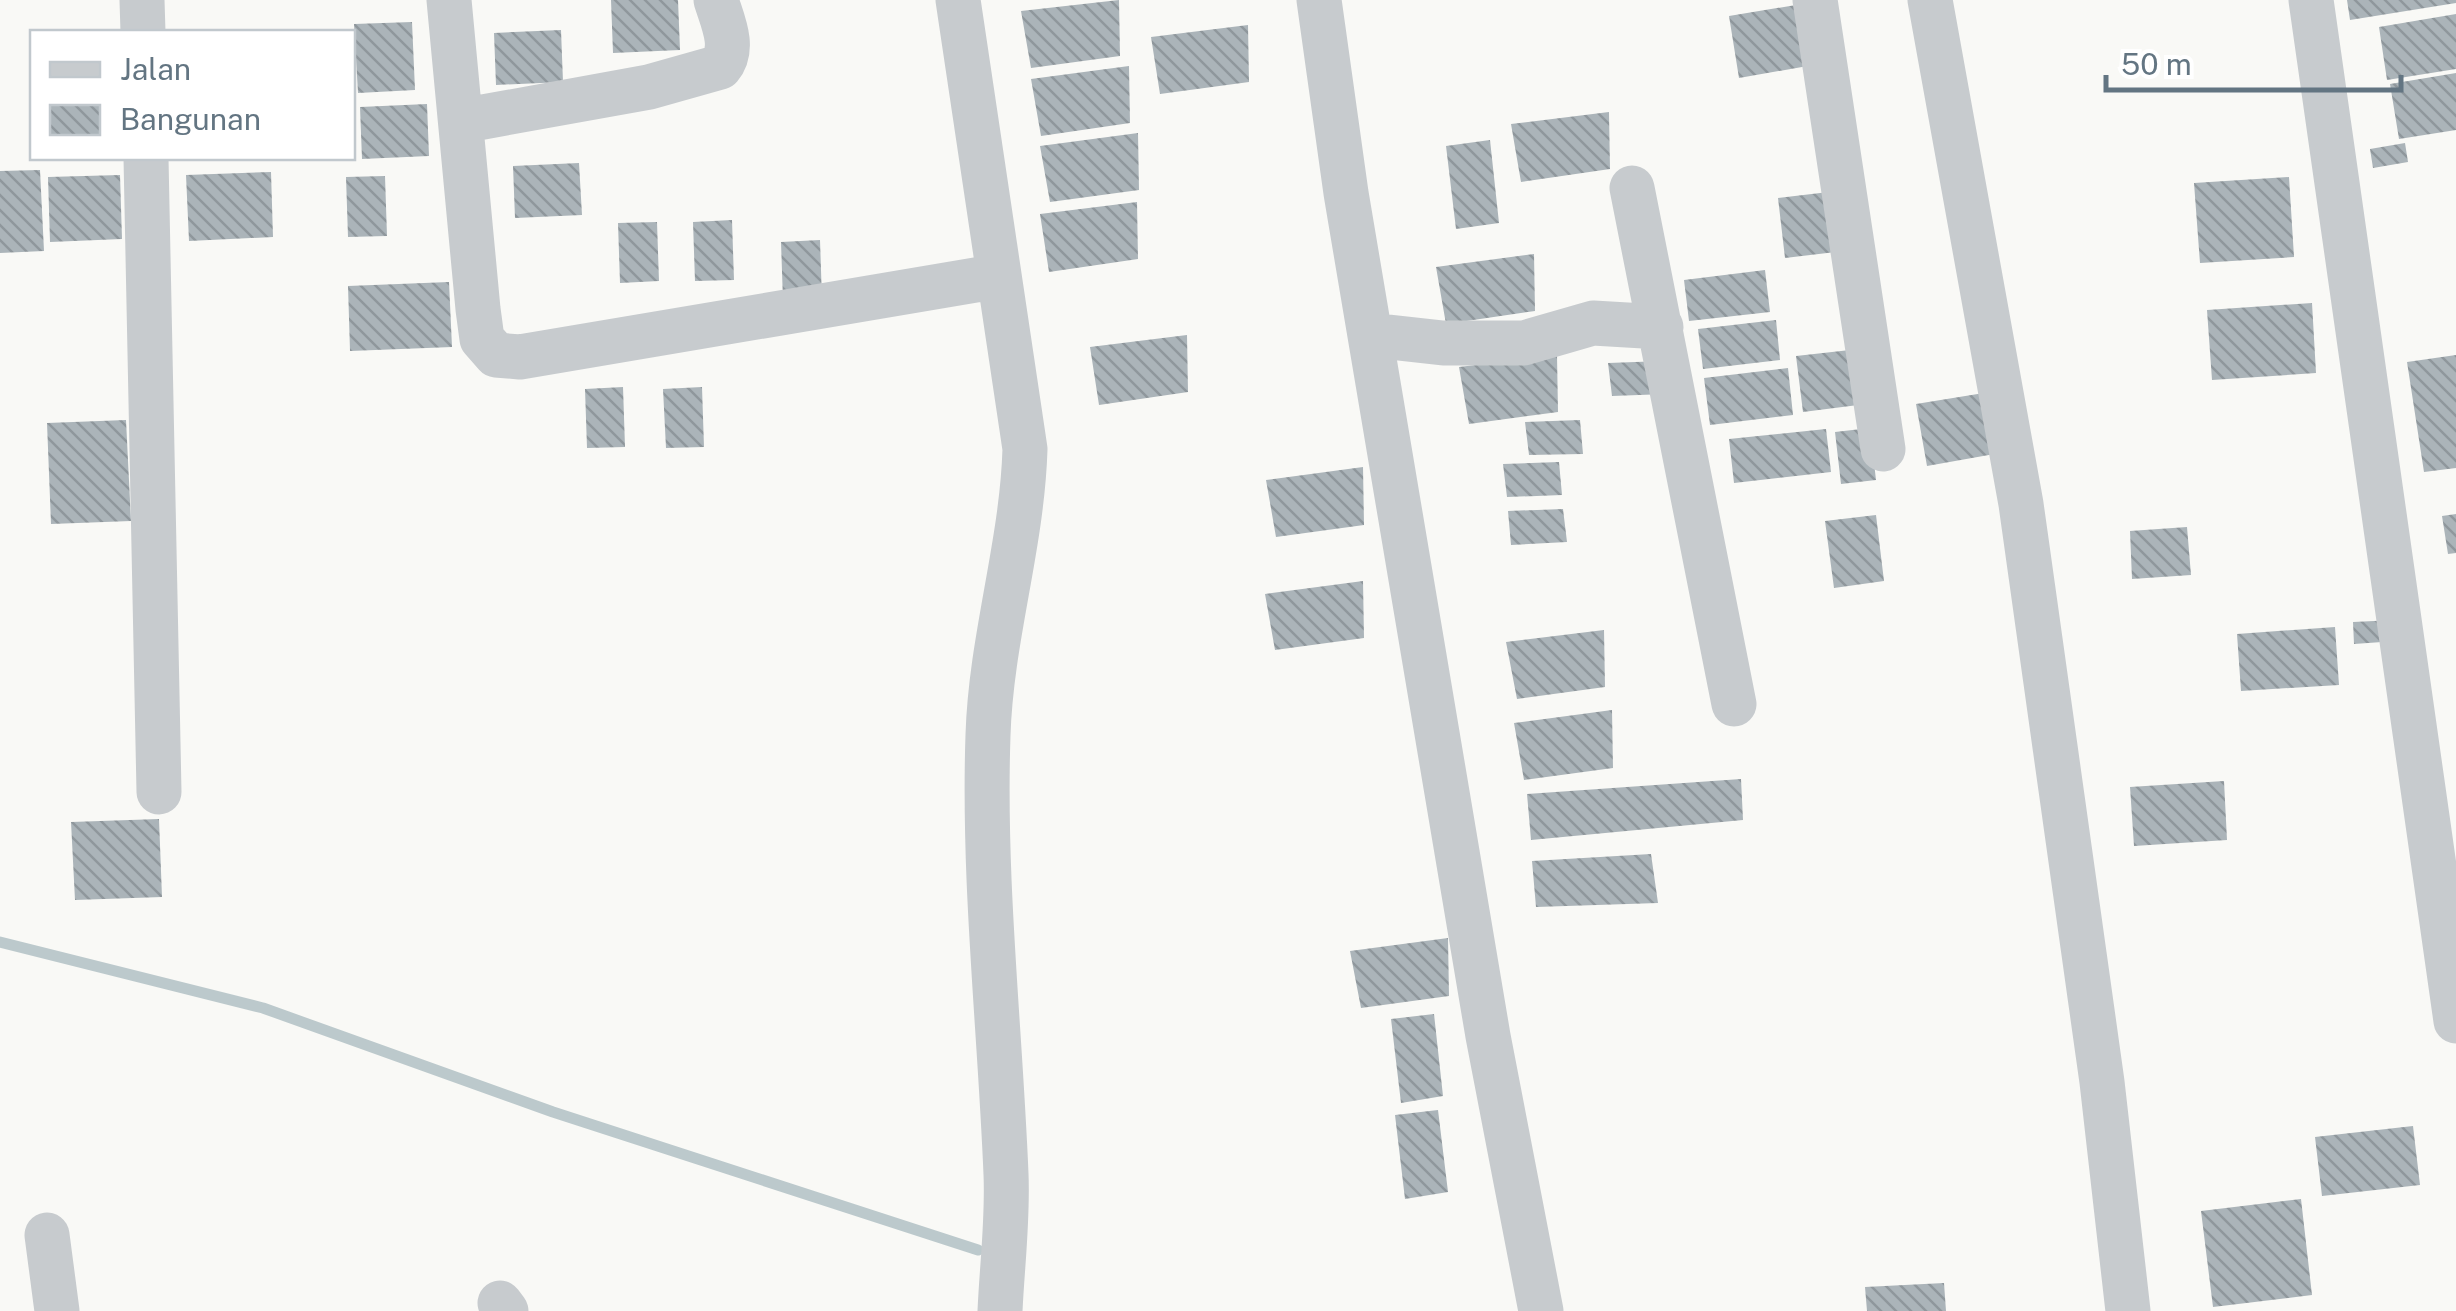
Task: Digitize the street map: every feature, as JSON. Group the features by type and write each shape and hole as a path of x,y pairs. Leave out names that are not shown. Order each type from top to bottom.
{"street":[{"path":"142,0 143,30"},
{"path":"449,0 482,339 489,350 505,358 1000,276"},
{"path":"461,121 649,88 720,66 726,60 727,38 716,0"},
{"path":"958,0 1024,449 1022,514 995,656 988,730 986,846 1006,1178 1000,1311"},
{"path":"1320,0 1371,335 1488,1036 1541,1311"},
{"path":"1815,0 1883,449"},
{"path":"1930,0 2021,504 2102,1082 2128,1311"},
{"path":"2311,0 2456,1021"},
{"path":"146,160 160,792"},
{"path":"1632,188 1734,704"},
{"path":"1371,335 1443,343 1524,343 1593,323 1661,326"},
{"path":"47,1234 57,1311"}],"building":[{"path":"611,0 678,0 680,50 613,53"},
{"path":"1119,0 1120,56 1031,68 1021,11"},
{"path":"2347,0 2456,0 2456,3 2350,20"},
{"path":"1808,3 1819,64 1739,78 1729,16"},
{"path":"2456,14 2456,69 2387,80 2379,27"},
{"path":"412,22 415,90 358,93 354,24"},
{"path":"1248,25 1249,82 1160,94 1151,37"},
{"path":"561,30 563,82 496,85 494,33"},
{"path":"1129,66 1130,123 1041,136 1031,79"},
{"path":"2456,73 2456,130 2399,139 2390,84"},
{"path":"427,104 429,156 362,159 360,107"},
{"path":"1609,112 1610,169 1521,182 1511,124"},
{"path":"1138,133 1139,190 1050,202 1040,146"},
{"path":"1490,140 1499,223 1456,229 1446,146"},
{"path":"2405,143 2408,162 2373,168 2370,149"},
{"path":"579,163 582,215 515,218 513,166"},
{"path":"40,170 44,251 0,253 0,171"},
{"path":"271,172 273,237 189,241 186,175"},
{"path":"120,175 122,239 50,242 48,177"},
{"path":"385,176 387,236 348,237 346,177"},
{"path":"2289,177 2294,257 2200,263 2194,183"},
{"path":"1837,191 1844,251 1785,258 1778,198"},
{"path":"1137,202 1138,259 1049,272 1040,214"},
{"path":"732,220 734,280 695,281 693,222"},
{"path":"657,222 659,281 620,283 618,223"},
{"path":"820,240 822,300 783,301 781,242"},
{"path":"1534,254 1535,311 1446,324 1436,267"},
{"path":"1765,270 1770,312 1689,321 1684,280"},
{"path":"449,282 452,347 350,351 348,286"},
{"path":"2312,303 2316,373 2212,380 2207,310"},
{"path":"1776,320 1780,360 1703,369 1698,329"},
{"path":"1187,335 1188,392 1099,405 1090,347"},
{"path":"1859,349 1866,404 1803,412 1796,356"},
{"path":"1557,355 1558,412 1469,424 1459,367"},
{"path":"2456,355 2456,468 2424,472 2407,362"},
{"path":"1663,361 1666,394 1612,396 1608,363"},
{"path":"1788,368 1793,415 1710,425 1704,378"},
{"path":"623,387 625,447 587,448 585,389"},
{"path":"702,387 704,447 666,448 663,389"},
{"path":"1990,392 2000,453 1927,466 1916,404"},
{"path":"126,420 131,521 51,524 47,423"},
{"path":"1580,420 1583,454 1529,455 1525,422"},
{"path":"1870,428 1876,480 1841,484 1835,432"},
{"path":"1826,429 1831,472 1734,483 1729,439"},
{"path":"1559,462 1562,495 1507,497 1503,464"},
{"path":"1363,467 1364,525 1276,537 1266,480"},
{"path":"1563,509 1567,542 1511,545 1508,511"},
{"path":"2456,514 2456,553 2448,554 2442,516"},
{"path":"1876,515 1884,581 1834,588 1825,521"},
{"path":"2187,527 2191,575 2132,579 2130,531"},
{"path":"1363,581 1364,638 1275,650 1265,594"},
{"path":"2395,620 2396,641 2354,644 2353,622"},
{"path":"2335,627 2339,685 2241,691 2237,634"},
{"path":"1604,630 1605,687 1517,699 1506,642"},
{"path":"1612,710 1613,768 1524,780 1514,723"},
{"path":"1741,779 1743,820 1531,840 1527,794"},
{"path":"2224,781 2227,840 2134,846 2130,787"},
{"path":"159,819 162,897 75,900 71,822"},
{"path":"1651,854 1658,903 1536,907 1532,861"},
{"path":"1448,938 1449,996 1361,1008 1350,951"},
{"path":"1434,1014 1443,1096 1401,1103 1391,1019"},
{"path":"1438,1110 1448,1192 1405,1199 1395,1115"},
{"path":"2413,1126 2420,1185 2322,1196 2315,1137"},
{"path":"2301,1199 2312,1295 2213,1307 2201,1211"},
{"path":"1944,1283 1946,1311 1867,1311 1865,1287"}],"waterway":[{"path":"0,942 263,1008 553,1112 978,1250"}]}
